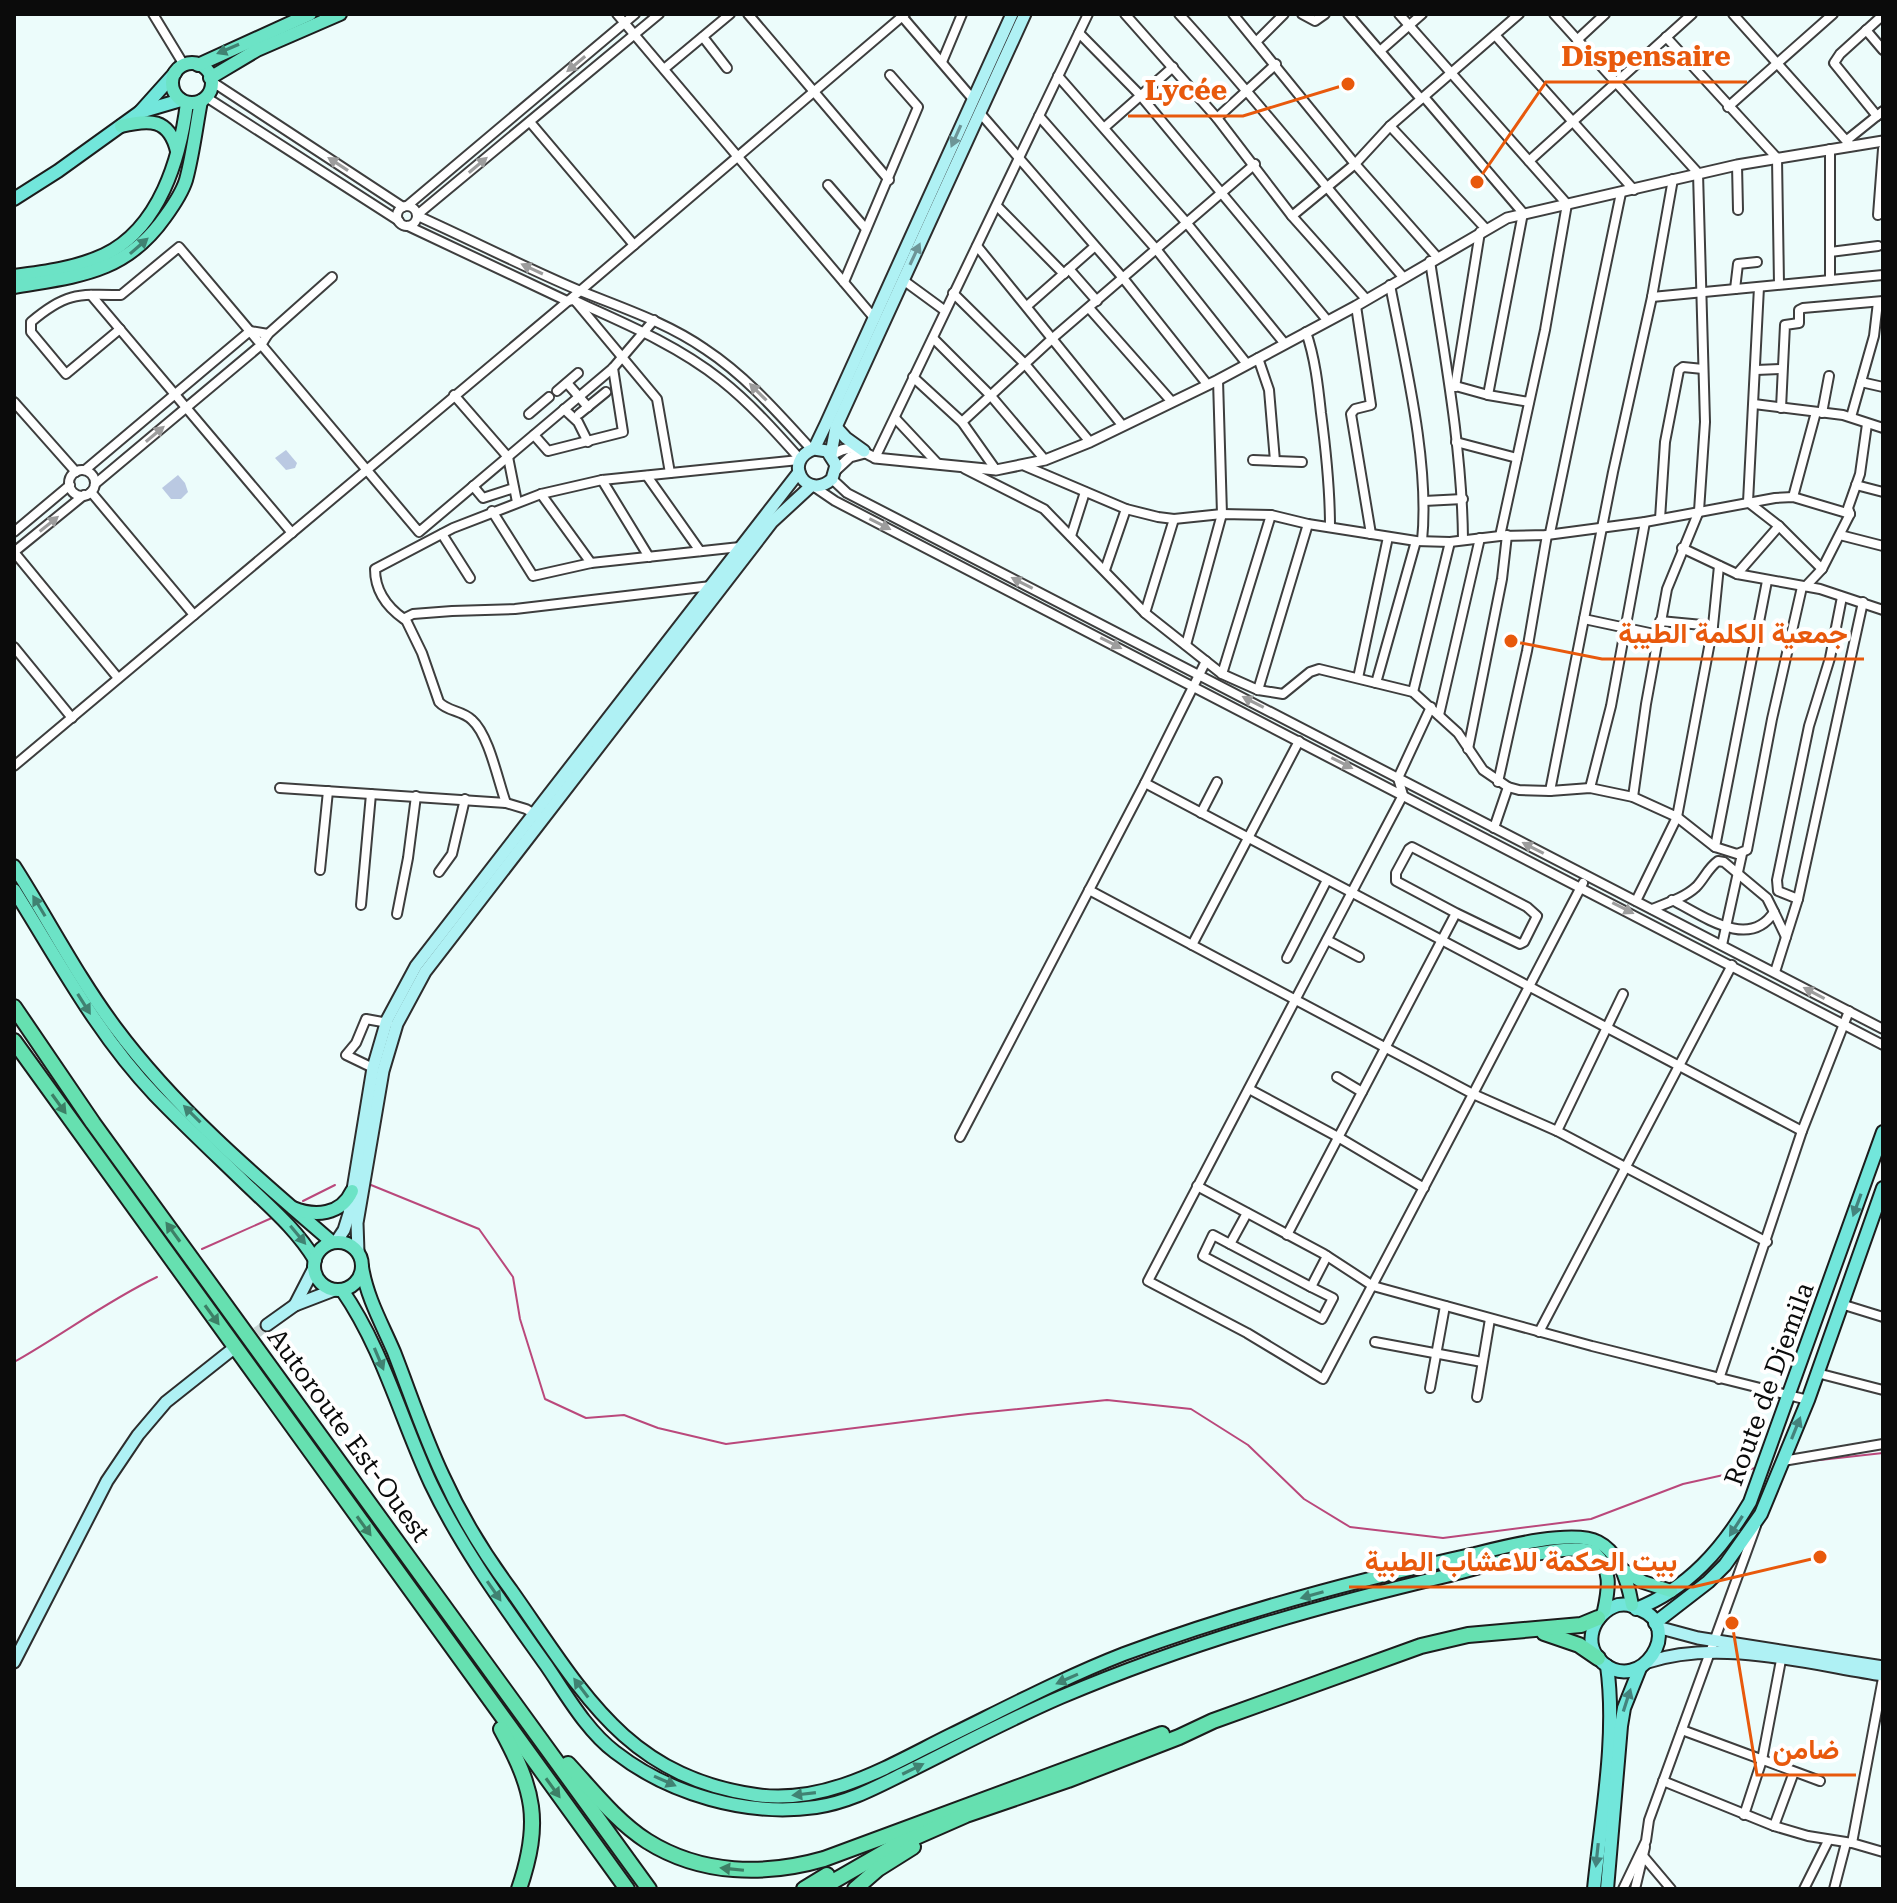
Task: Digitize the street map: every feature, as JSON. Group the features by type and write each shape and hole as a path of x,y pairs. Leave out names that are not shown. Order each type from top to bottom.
{"highway":[{"path":"194,100 172,85 185,68 310,14"},
{"path":"14,276 74,266 119,247 149,214 162,193 178,154 194,100 211,80 257,50 340,14"},
{"path":"185,68 203,68 211,80"},
{"path":"14,287 99,270 124,258 147,241 185,183 194,100"},
{"path":"121,126 145,122 160,124 170,132 178,154"},
{"path":"14,866 79,974 114,1026 147,1067 217,1139 289,1206 334,1242"},
{"path":"14,890 88,1010 121,1056 153,1094 283,1218 307,1246 320,1282 338,1290 372,1343 432,1486 479,1568 581,1715 613,1751 654,1776 707,1800 787,1809 834,1804 864,1794 1023,1713 1129,1668 1207,1640 1512,1560 1573,1549 1594,1552 1607,1568 1609,1578 1601,1614 1581,1625 1468,1635 1421,1646 966,1815 893,1847 820,1889"},
{"name":"Autoroute Est-Ouest","path":"14,1007 93,1123 649,1889"},
{"name":"Autoroute Est-Ouest","path":"14,1041 627,1889"},
{"path":"289,1206 319,1214 338,1208 348,1200 352,1191"},
{"path":"314,1264 323,1247 334,1242 345,1243 358,1252 369,1297 443,1477 501,1576 581,1689 612,1727 638,1750 678,1773 718,1786 757,1795 788,1796 849,1785 1122,1655 1242,1615 1455,1558 1536,1542 1586,1537 1602,1543 1621,1569 1634,1607"},
{"path":"338,1290 356,1282 362,1267"},
{"path":"1621,1569 1643,1582 1671,1591"},
{"path":"1532,1631 1579,1645 1603,1662"},
{"path":"475,1679 513,1752 532,1801 534,1824 519,1889"},
{"path":"525,1717 627,1825 647,1840 678,1857 707,1866 762,1871 793,1868 1168,1731 1213,1721"},
{"path":"855,1889 905,1851 1008,1801"},
{"path":"804,1889 940,1815"}],"main road":[{"path":"799,464 803,480 812,486 826,485 834,474 832,455 836,427 972,98 1012,14"},
{"path":"569,777 812,449 903,280 1025,14"},
{"path":"14,199 140,112 185,68"},
{"path":"140,112 194,100"},
{"path":"836,427 868,454"},
{"path":"812,449 823,449 832,455"},
{"path":"334,1242 349,1214 373,1068 391,1023 538,816 772,522 812,486"},
{"path":"358,1252 357,1223 391,1023"},
{"name":"Route de Djemila","path":"1634,1607 1671,1591 1705,1564 1724,1544 1743,1515 1764,1468 1883,1132"},
{"path":"1656,1625 1725,1565 1761,1514 1808,1400 1883,1188"},
{"path":"295,1305 314,1264"},
{"path":"267,1325 295,1305 338,1290"},
{"path":"14,1662 115,1469 166,1402 229,1352"},
{"path":"1594,1889 1610,1724 1610,1690 1603,1662 1591,1638 1601,1614 1618,1605 1634,1607 1646,1612 1656,1625 1712,1646 1883,1676"},
{"path":"1607,1889 1624,1708 1644,1665 1658,1646 1656,1625"},
{"path":"1603,1662 1623,1671 1712,1646 1883,1667"}],"street":[{"path":"153,14 185,68"},
{"path":"617,14 878,323"},
{"path":"399,221 398,213 405,206 635,14"},
{"path":"408,226 659,14"},
{"path":"664,69 730,14"},
{"path":"748,14 889,180"},
{"path":"942,62 962,14"},
{"path":"1088,14 895,418 868,454 850,457 834,474 847,493 1883,1029"},
{"path":"1125,14 1217,118 1292,216 1366,299"},
{"path":"1179,14 1248,89 1325,188 1403,277"},
{"path":"1233,14 1434,259 1452,386 1463,499 1463,539"},
{"path":"1256,42 1284,14"},
{"path":"1302,14 1315,21 1325,14"},
{"path":"1348,14 1523,213"},
{"path":"1399,14 1567,204"},
{"path":"1380,51 1422,14"},
{"path":"1292,216 1355,164 1390,126 1519,14"},
{"path":"1554,14 1698,173 1705,442 1699,511 1667,589 1633,797"},
{"path":"1577,40 1605,14"},
{"path":"1529,161 1692,14"},
{"path":"1733,14 1849,143"},
{"path":"14,766 570,300 903,15 972,98"},
{"path":"1728,107 1829,15"},
{"path":"1849,143 1880,114 1834,63 1883,15"},
{"path":"1866,30 1883,50"},
{"path":"1079,33 1140,95 1327,320"},
{"path":"1495,35 1634,190"},
{"path":"703,37 727,68"},
{"path":"1666,37 1777,158 1779,284"},
{"path":"1217,118 1276,64"},
{"path":"1105,127 1173,67"},
{"path":"844,282 918,107 890,75"},
{"path":"1058,76 1185,221 1285,344"},
{"path":"211,80 405,206 415,209 418,215 580,291 654,320 692,340 730,366 812,449"},
{"path":"194,100 408,226 684,354 741,397 799,464"},
{"path":"980,113 1123,278 1207,384"},
{"path":"1039,116 1156,249 1247,364"},
{"path":"530,122 634,245"},
{"path":"1390,126 1483,230"},
{"path":"832,455 848,448 868,454 996,470 1025,466 1090,442 1218,380 1356,306 1483,230 1523,213 1737,165 1849,143 1883,141"},
{"path":"1830,149 1830,280"},
{"path":"1878,215 1883,149"},
{"path":"962,422 1185,221 1255,164"},
{"path":"1737,165 1738,210"},
{"path":"1550,791 1652,297 1673,179"},
{"path":"828,185 866,229"},
{"path":"1498,782 1621,193"},
{"path":"1468,750 1502,579 1504,536 1517,458 1567,204"},
{"path":"997,206 1067,272 1172,402"},
{"path":"1488,395 1523,213"},
{"path":"1452,386 1483,230"},
{"path":"977,246 1054,337 1122,425"},
{"path":"1830,252 1878,246"},
{"path":"120,329 66,374 31,332 31,322 63,298 121,295 179,247 419,532 613,368 654,320"},
{"path":"1027,306 1094,247"},
{"path":"1735,289 1738,264 1757,262"},
{"path":"1652,297 1883,275"},
{"path":"118,678 14,552 261,345 268,334 332,277"},
{"path":"903,280 944,310"},
{"path":"1376,683 1419,541 1424,501 1406,367 1390,285"},
{"path":"1748,502 1759,287"},
{"path":"953,293 1025,364 1090,442"},
{"path":"91,295 292,533"},
{"path":"570,300 623,356 657,399 670,473"},
{"path":"1781,408 1784,327 1799,323 1800,309 1881,302 1878,336 1851,417"},
{"path":"1356,306 1371,405 1355,409 1351,414 1371,534"},
{"path":"90,491 74,493 70,485 71,477 250,331 268,334"},
{"path":"1306,332 1313,350 1320,400 1330,485 1330,527"},
{"path":"933,338 991,396 1045,460"},
{"path":"1258,358 1269,390 1275,461"},
{"path":"1660,519 1665,442 1679,370 1683,367 1703,369"},
{"path":"534,435 548,451 623,432 613,368"},
{"path":"1756,370 1782,369"},
{"path":"529,414 578,373"},
{"path":"1793,497 1829,376"},
{"path":"913,377 962,422 996,470"},
{"path":"1186,645 1222,514 1218,380"},
{"path":"1861,382 1883,387"},
{"path":"567,383 588,407"},
{"path":"1452,386 1529,402"},
{"path":"579,414 606,392"},
{"path":"454,395 508,457 517,502"},
{"path":"14,402 81,471 93,475 90,491"},
{"path":"1754,404 1851,417 1883,428"},
{"path":"539,406 551,420"},
{"path":"564,409 578,422 588,442"},
{"path":"895,418 938,464"},
{"path":"1722,945 1742,854 1747,850 1772,719 1804,586 1822,569 1850,514 1848,508 1856,485 1867,424"},
{"path":"1456,442 1517,458"},
{"path":"1253,460 1302,462"},
{"path":"506,803 476,723 469,716 443,707 439,702 422,653 404,619 389,606 378,588 375,569 492,511 541,494 602,480 799,464"},
{"path":"957,465 1044,509 1145,613 1222,674 1258,690 1283,694 1310,672 1319,669 1413,692 1458,733 1483,770 1508,787 1550,791 1590,788 1633,797 1677,817 1715,847 1742,854"},
{"path":"1025,466 1126,509 1174,519 1222,514 1271,515 1308,524 1419,541 1450,542 1548,534 1645,522 1748,502 1793,497 1850,514"},
{"path":"647,476 700,551"},
{"path":"602,480 649,557"},
{"path":"14,532 70,485"},
{"path":"1856,485 1883,492"},
{"path":"473,486 483,498 514,488"},
{"path":"812,486 835,501 1883,1045"},
{"path":"90,491 194,615"},
{"path":"1071,536 1085,492"},
{"path":"541,494 591,563"},
{"path":"1424,501 1463,499"},
{"path":"1748,502 1779,526 1822,569"},
{"path":"1105,570 1126,509"},
{"path":"492,511 533,576 591,563 740,547"},
{"path":"1222,674 1271,515"},
{"path":"1145,613 1174,519"},
{"path":"1590,788 1611,706 1645,522"},
{"path":"1258,690 1308,524"},
{"path":"1737,574 1779,526"},
{"path":"442,534 470,578"},
{"path":"1840,535 1883,546"},
{"path":"1358,678 1388,537"},
{"path":"1439,715 1480,538"},
{"path":"1413,692 1450,542"},
{"path":"1682,548 1737,574 1804,586 1883,610"},
{"path":"1636,901 1677,817 1713,626 1719,566"},
{"path":"1715,847 1767,581"},
{"path":"404,619 413,614 515,609 711,586"},
{"path":"1798,899 1778,891 1777,880 1809,726 1830,658 1842,597"},
{"path":"1775,972 1798,899 1863,602"},
{"path":"1584,619 1659,635"},
{"path":"1660,621 1713,626"},
{"path":"14,647 72,718"},
{"path":"960,1137 1206,661"},
{"path":"1431,707 1398,778 1403,795 1148,1281 1247,1333 1323,1379 1587,875"},
{"path":"1192,945 1299,741"},
{"path":"1201,813 1217,782"},
{"path":"1145,783 1802,1131"},
{"path":"1494,828 1508,787"},
{"path":"280,788 506,803 538,816"},
{"path":"320,870 328,791"},
{"path":"361,905 371,794"},
{"path":"397,914 416,796"},
{"path":"439,872 452,854 465,799"},
{"path":"1412,847 1527,907 1537,916 1520,944 1456,913 1396,881 1396,873 1409,849 1412,847"},
{"path":"1652,909 1697,886 1711,866 1718,861 1724,862 1767,898 1786,937"},
{"path":"1287,958 1327,880"},
{"path":"1089,890 1473,1094 1557,1131 1767,1242"},
{"path":"1672,900 1725,929 1753,929 1769,921 1774,912"},
{"path":"1287,1235 1456,913"},
{"path":"1327,940 1359,957"},
{"path":"1539,1332 1732,965"},
{"path":"1557,1131 1623,994"},
{"path":"1719,1379 1802,1131 1849,1011"},
{"path":"373,1068 346,1055 356,1043 366,1019 391,1023"},
{"path":"1337,1077 1362,1092"},
{"path":"1249,1089 1424,1188"},
{"path":"1197,1186 1327,1256 1373,1286 1539,1332 1808,1400"},
{"path":"1230,1244 1247,1213"},
{"path":"1213,1235 1230,1244 1333,1298 1322,1319 1203,1256 1213,1235"},
{"path":"1311,1287 1327,1256"},
{"path":"1841,1304 1883,1317"},
{"path":"1430,1388 1445,1306"},
{"path":"1477,1397 1490,1319"},
{"path":"1375,1342 1482,1362"},
{"path":"1817,1373 1883,1390"},
{"path":"1783,1461 1882,1442"},
{"path":"1635,1889 1644,1857 1649,1820 1761,1514"},
{"path":"1744,1815 1762,1760 1781,1660"},
{"path":"1836,1888 1849,1843 1883,1676"},
{"path":"1682,1730 1820,1781"},
{"path":"1774,1826 1794,1772"},
{"path":"1663,1781 1774,1826 1883,1852"},
{"path":"1623,1889 1646,1841"},
{"path":"1804,1889 1828,1841"},
{"path":"1644,1857 1671,1889"}],"shaded area":[{"path":"286,450 297,463 295,468 286,470 275,458"},
{"path":"178,475 188,492 181,499 171,499 162,488"}],"waterway":[{"path":"303,1201 335,1185"},
{"path":"371,1185 479,1229 513,1277 520,1319 545,1399 586,1418 624,1415 658,1428 726,1444 1107,1400 1191,1409 1248,1445 1304,1499 1350,1527 1443,1538 1591,1519 1683,1484 1755,1468"},
{"path":"202,1249 274,1217"},
{"path":"14,1362 157,1277"},
{"path":"1793,1463 1883,1453"}],"tunnel":[{"path":"230,1352 267,1325"}],"place":[{"name":"Lycée","path":"1348,84"},
{"name":"Dispensaire","path":"1477,182"},
{"name":"جمعية الكلمة الطيبة","path":"1511,641"},
{"name":"بيت الحكمة للاعشاب الطبية","path":"1820,1557"},
{"name":"ضامن","path":"1732,1623"}]}
